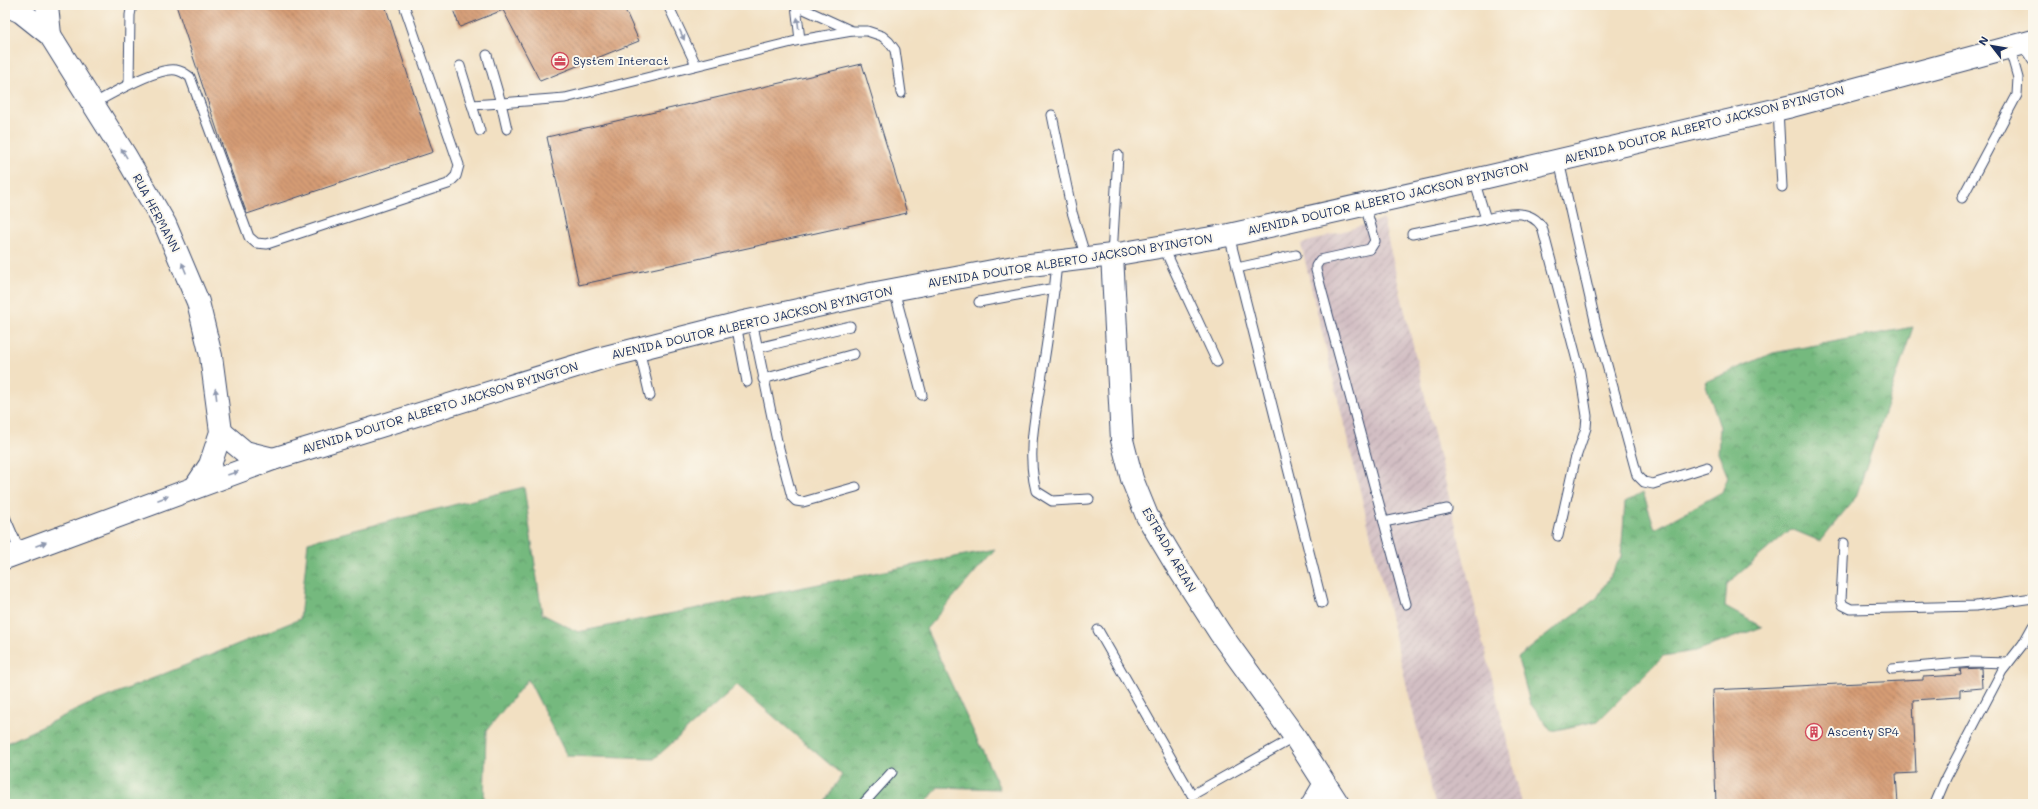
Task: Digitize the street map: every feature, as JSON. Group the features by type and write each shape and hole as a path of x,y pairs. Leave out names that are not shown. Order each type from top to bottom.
{"main road":[{"path":"6,5 21,12 50,35"},
{"path":"47,5 50,35"},
{"name":"RUA HERMANN","path":"50,35 165,224 198,302 211,356 221,432 210,465 196,486"},
{"name":"AVENIDA DOUTOR ALBERTO JACKSON BYINGTON","path":"12,555 196,486 273,459 602,358 744,322 894,290 1014,267 1112,255 1229,235 1365,205 1778,109 2021,43"},
{"name":"ESTRADA ARIAN","path":"1112,255 1122,440 1132,479 1147,516 1220,633 1294,737 1338,804"},
{"path":"221,432 245,452 273,459"}],"street":[{"path":"1310,804 1323,782"}],"lane":[{"path":"130,83 130,15 132,5"},
{"path":"93,104 130,83 170,70 177,70 190,77 249,237 256,243 267,244 448,184 456,176 459,164 404,5"},
{"path":"795,5 852,31"},
{"path":"795,5 800,40"},
{"path":"669,6 696,65"},
{"path":"472,105 565,98 800,40 852,31 867,31 882,36 889,42 895,50 901,93"},
{"path":"2021,43 2033,61"},
{"path":"1962,198 2013,106 2017,96 2021,43"},
{"path":"487,55 507,129"},
{"path":"460,66 480,131"},
{"path":"1778,109 1782,187"},
{"path":"1052,115 1072,212 1086,258"},
{"path":"1112,255 1118,155"},
{"path":"1558,161 1596,325 1637,475 1644,482 1653,484 1707,466"},
{"path":"1474,180 1486,219"},
{"path":"1365,205 1375,242 1372,247 1320,260 1316,266 1406,604"},
{"path":"1412,234 1510,213 1531,216 1538,220 1542,227 1580,372 1587,416 1586,428 1575,460 1558,536"},
{"path":"1229,235 1322,602"},
{"path":"1163,246 1217,362"},
{"path":"1237,268 1296,255"},
{"path":"1057,262 1055,288 1032,435 1031,472 1036,491 1052,501 1089,499"},
{"path":"979,302 1055,288"},
{"path":"894,290 922,395"},
{"path":"744,322 757,348 777,441 794,499 802,502 856,487"},
{"path":"744,322 747,382"},
{"path":"757,348 850,326"},
{"path":"639,349 650,396"},
{"path":"763,380 854,354"},
{"path":"1384,522 1447,509"},
{"path":"5,517 12,555"},
{"path":"1844,543 1841,600 1843,605 1851,609 1976,606 2033,598"},
{"path":"1936,804 1946,778 2002,671 2023,644 2033,626"},
{"path":"1098,630 1192,795 1294,737"},
{"path":"1892,669 1972,662 2008,663"},
{"path":"863,804 892,772"}],"shaded area":[{"path":"1383,219 1522,804 1435,804 1301,244"}],"green space":[{"path":"1913,327 1856,497 1820,541 1791,529 1727,584 1725,607 1762,627 1696,651 1663,656 1598,721 1551,731 1530,703 1518,658 1597,598 1621,557 1625,502 1643,492 1655,529 1722,492 1728,477 1718,453 1720,427 1705,382 1773,353"},
{"path":"524,487 542,614 578,632 995,549 926,629 1000,789 938,787 925,804 823,804 842,775 737,685 654,759 567,756 528,679 486,731 484,804 5,804 5,744 87,705 300,619 308,542"}],"building":[{"path":"176,5 385,5 433,152 247,214 225,154"},
{"name":"System Interact","path":"451,5 623,5 639,41 540,81 503,10 460,27"},
{"path":"862,64 907,213 579,285 547,137"},
{"name":"Ascenty SP4","path":"1981,668 1982,688 1960,690 1960,697 1913,700 1916,773 1896,774 1898,804 1716,804 1712,690 1923,680 1923,677 1961,675 1960,669"}],"place":[{"name":"System Interact","path":"560,61"},
{"name":"Ascenty SP4","path":"1814,732"}]}
